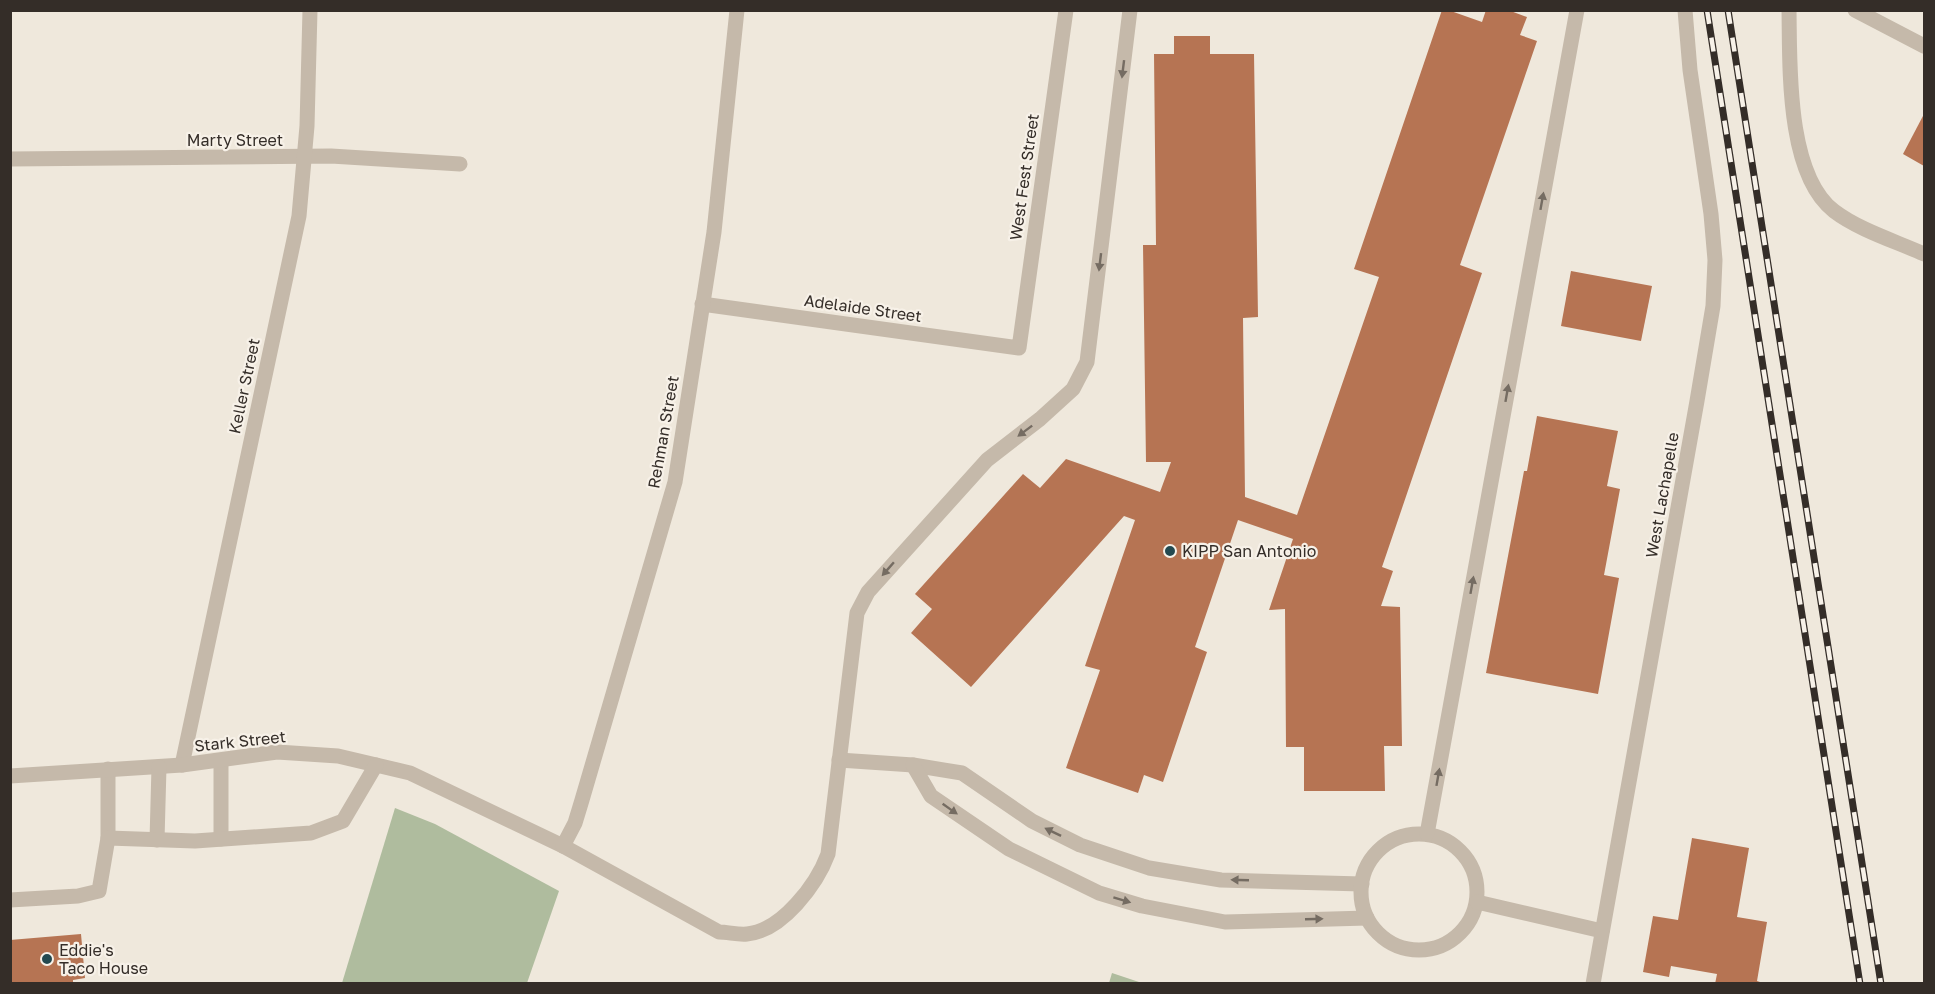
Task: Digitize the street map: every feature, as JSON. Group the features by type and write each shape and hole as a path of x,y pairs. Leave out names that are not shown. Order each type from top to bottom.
{"street":[{"name":"Keller Street","path":"182,765 299,216 305,157 310,10"},
{"name":"Rehman Street","path":"563,846 582,800 675,482 714,232 737,10"},
{"name":"West Fest Street","path":"1018,348 1066,10"},
{"name":"Stark Street","path":"10,776 182,765 277,752 338,756 410,773 563,846 719,932 748,934 771,927 795,905 822,870 828,854 856,613 868,592 987,460 1040,420 1073,389 1087,362 1131,10"},
{"path":"1427,834 1577,10"},
{"name":"West Lachapelle","path":"1593,984 1713,306 1715,260 1711,214 1690,70 1685,10"},
{"path":"1789,10 1791,81 1797,135 1802,158 1814,187 1832,209 1850,221 1924,254"},
{"path":"1855,10 1924,46"},
{"name":"Marty Street","path":"10,159 331,156 460,164"},
{"name":"Adelaide Street","path":"702,304 1018,348"},
{"path":"221,760 221,839"},
{"path":"839,760 913,765 962,774 1032,821 1051,831 1080,845 1149,868 1221,880 1362,884"},
{"path":"108,838 195,841 311,833 343,821 376,765"},
{"path":"913,765 931,796 1009,849 1099,893 1142,906 1225,922 1367,918"},
{"path":"157,840 159,767"},
{"path":"10,900 78,896 99,891 108,838 108,769"},
{"path":"1412,834 1427,834 1442,838 1455,846 1466,858 1474,871 1477,902 1472,918 1451,942 1419,951 1404,949 1389,942 1376,932 1367,918 1363,907 1362,884 1365,869 1384,845 1412,834"},
{"path":"1477,902 1602,931"}],"green space":[{"path":"395,808 435,824 559,891 527,983 342,983"},
{"path":"1112,973 1142,983 1109,983"}],"building":[{"path":"1442,10 1482,22 1486,10 1508,10 1527,17 1520,35 1537,41 1460,265 1482,273 1382,567 1393,571 1381,606 1400,607 1402,746 1384,746 1385,791 1304,791 1304,747 1286,747 1285,609 1269,610 1293,539 1238,520 1195,647 1207,652 1163,782 1144,775 1138,793 1066,768 1100,670 1085,666 1135,520 1124,516 971,687 911,633 932,609 915,594 1023,474 1040,488 1066,459 1160,492 1171,462 1146,462 1143,245 1156,245 1154,54 1174,54 1174,36 1210,36 1210,54 1254,54 1258,317 1243,318 1245,497 1297,515 1379,277 1354,269"},
{"path":"1924,114 1924,166 1903,154"},
{"path":"1571,271 1652,286 1641,341 1561,326"},
{"path":"1537,416 1618,431 1607,486 1620,489 1604,575 1619,578 1598,694 1486,673 1524,471 1527,471"},
{"path":"1692,838 1749,848 1737,917 1767,922 1757,981 1766,984 1715,984 1717,974 1671,966 1669,977 1643,972 1653,916 1678,920"},
{"name":"Eddie's Taco House","path":"81,934 85,978 73,980 73,984 10,984 10,940"}],"railway":[{"path":"1707,10 1860,984"},
{"path":"1728,10 1881,984"}],"place":[{"name":"KIPP San Antonio","path":"1170,551"},
{"name":"Eddie's Taco House","path":"47,959"}]}
